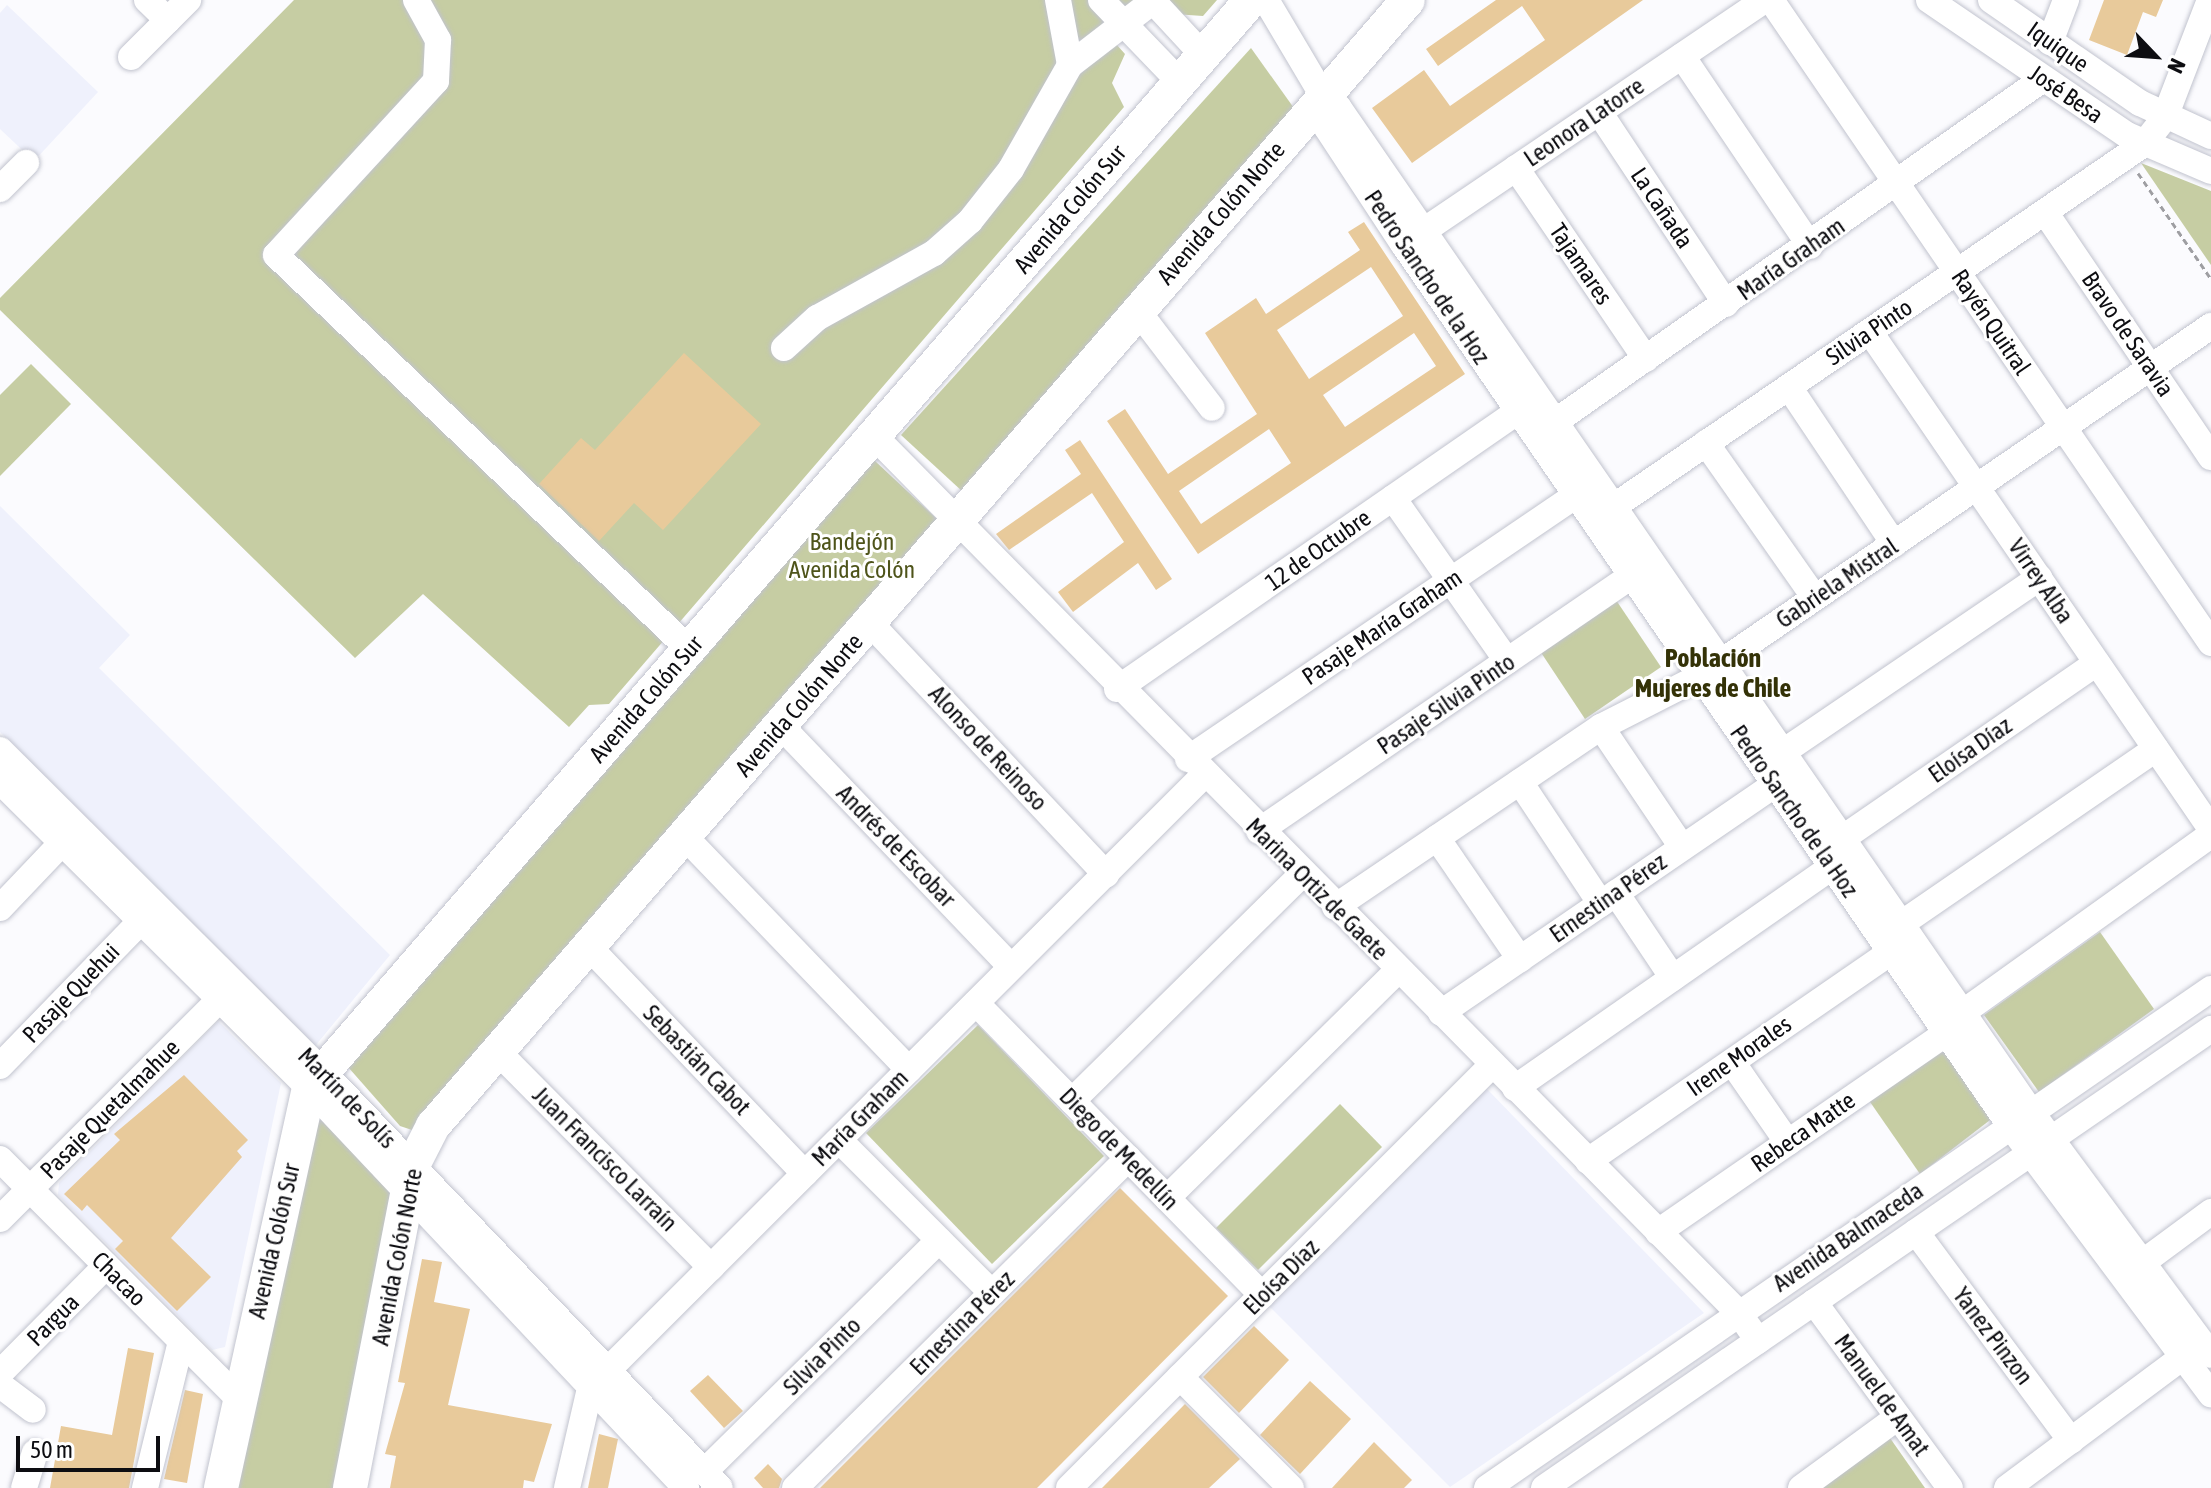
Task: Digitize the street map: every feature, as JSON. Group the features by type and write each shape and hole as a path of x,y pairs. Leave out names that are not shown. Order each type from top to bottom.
{"main road":[{"name":"Avenida Colón Sur","path":"221,1488 238,1398 315,1079 1251,0"},
{"name":"Avenida Colón Norte","path":"350,1488 411,1181 433,1126 1408,0"}],"street":[{"path":"147,0 168,20"},
{"path":"131,57 188,0"},
{"path":"416,0 438,40 436,81 276,255 690,650"},
{"path":"1058,0 1070,65"},
{"path":"1101,0 1179,81"},
{"path":"784,348 817,318 934,253 970,221 1019,155 1070,65 1125,26 1152,0 1203,55"},
{"name":"Pedro Sancho de la Hoz","path":"1266,0 1323,96 1327,128 1414,238 1711,669 1775,784 1891,952 1955,1023"},
{"name":"Leonora Latorre","path":"1414,238 1768,0"},
{"name":"Rayén Quitral","path":"1768,0 2211,643"},
{"name":"José Besa","path":"1929,0 2043,79 2135,150 2211,171"},
{"name":"Iquique","path":"1991,0 2165,117 2211,136"},
{"path":"2050,42 2066,0"},
{"path":"2135,150 2165,117 2210,0"},
{"path":"1682,56 1810,246"},
{"name":"María Graham","path":"1546,429 1898,185 2043,79"},
{"name":"La Cañada","path":"1599,112 1726,304"},
{"name":"Silvia Pinto","path":"1604,514 2135,150"},
{"path":"0,189 26,163"},
{"name":"Tajamares","path":"1516,168 1646,359"},
{"name":"Bravo de Saravia","path":"2045,212 2211,457"},
{"name":"Pedro Sancho de la Hoz","path":"1414,238 1519,411 1546,429 1576,495 1604,514 1632,576 1783,752 1843,838 1901,924 1955,1023 2211,1394"},
{"path":"1137,310 1212,408"},
{"name":"Gabriela Mistral","path":"1335,907 1601,727 1711,669 2211,326"},
{"name":"Virrey Alba","path":"1870,332 2211,832"},
{"path":"1789,387 1894,544"},
{"name":"12 de Octubre","path":"1117,689 1519,411"},
{"name":"Marina Ortiz de Gaete","path":"875,437 959,520 1117,689 1738,1312 1758,1341"},
{"path":"1706,443 1815,598"},
{"name":"Pasaje María Graham","path":"1196,767 1451,580 1576,495"},
{"path":"1393,498 1507,661"},
{"name":"Pasaje Silvia Pinto","path":"1259,831 1632,576"},
{"path":"1783,752 2039,578"},
{"name":"Alonso de Reinoso","path":"870,623 1106,874"},
{"name":"Eloísa Díaz","path":"1843,838 2097,663"},
{"name":"Andrés de Escobar","path":"781,726 1011,967"},
{"path":"1601,727 1682,847"},
{"path":"1901,924 2156,749"},
{"name":"Martín de Solís","path":"0,750 598,1380 703,1483"},
{"name":"María Graham","path":"598,1380 1106,874 1196,767"},
{"name":"Martín de Solís","path":"0,781 220,999 315,1079"},
{"path":"1520,782 1673,978"},
{"name":"Ernestina Pérez","path":"1441,1013 1775,784"},
{"name":"Rebeca Matte","path":"1658,1232 1955,1023 2211,832"},
{"path":"685,837 909,1070"},
{"path":"1437,838 1520,959"},
{"path":"0,908 62,843"},
{"path":"1515,1088 1832,867"},
{"path":"1072,1101 1302,874"},
{"name":"Pasaje Quehui","path":"0,1066 141,921"},
{"name":"Sebastián Cabot","path":"589,947 805,1174"},
{"name":"Irene Morales","path":"1588,1161 1891,952"},
{"path":"1167,1198 1398,970"},
{"name":"Avenida Balmaceda","path":"1487,1488 1738,1312 2211,989"},
{"name":"Pasaje Quetalmahue","path":"0,1219 220,999"},
{"name":"Diego de Medellín","path":"976,1003 1262,1295"},
{"name":"Avenida Balmaceda","path":"1544,1488 2211,1029"},
{"name":"Juan Francisco Larraín","path":"498,1052 711,1267"},
{"path":"1732,1062 1788,1143"},
{"name":"Eloísa Díaz","path":"1069,1488 1492,1065"},
{"path":"839,1140 992,1293"},
{"name":"Pedro Sancho de la Hoz","path":"2040,1146 2142,1263 2211,1355"},
{"name":"Ernestina Pérez","path":"795,1488 1128,1158"},
{"name":"Chacao","path":"0,1159 238,1398"},
{"path":"2142,1263 2211,1212"},
{"name":"Yanez Pinzon","path":"1916,1232 2071,1441"},
{"name":"Silvia Pinto","path":"703,1483 939,1240"},
{"name":"Pargua","path":"0,1373 106,1266"},
{"name":"Manuel de Amat","path":"1814,1302 1950,1488"},
{"path":"145,1488 181,1341"},
{"path":"2007,1488 2183,1357"},
{"path":"1180,1377 1291,1488"},
{"path":"567,1488 598,1380"},
{"path":"0,1385 33,1410"},
{"path":"1801,1488 1898,1417"},
{"path":"24,1488 35,1453"}],"path":[{"path":"2135,150 2211,279"}],"shaded area":[{"path":"7,5 98,92 34,161 0,129 0,13"},
{"path":"0,506 130,635 99,668 390,955 311,1051 0,732"},
{"path":"218,1021 281,1083 225,1347 212,1350 58,1195 59,1183"},
{"path":"1486,1088 1704,1313 1450,1487 1268,1305"}],"green space":[{"path":"294,0 1217,0 1203,16 1174,14 1163,4 1116,44 1125,54 1112,83 1124,107 609,704 589,705 569,727 423,594 355,658 0,310 0,298"},
{"name":"Bandejón Avenida Colón","path":"1251,48 1301,118 963,492 901,435"},
{"path":"2141,163 2211,191 2211,265"},
{"path":"31,364 71,404 0,476 0,395"},
{"name":"Bandejón Avenida Colón","path":"874,460 937,519 412,1130 400,1126 348,1067"},
{"path":"1616,600 1661,667 1585,719 1540,651"},
{"path":"2100,932 2154,1009 2039,1092 1984,1015"},
{"path":"978,1025 1104,1156 992,1264 866,1133"},
{"path":"1944,1046 1994,1117 1920,1174 1868,1099"},
{"path":"1340,1104 1382,1147 1258,1270 1216,1228"},
{"path":"321,1117 393,1185 344,1488 237,1488 312,1123"},
{"path":"1890,1438 1925,1488 1819,1488"}],"building":[{"path":"1496,0 1643,0 1412,163 1372,108 1424,70 1450,106 1545,40 1522,6 1438,66 1426,49"},
{"path":"2104,0 2163,0 2156,17 2143,12 2127,55 2089,40"},
{"path":"1364,222 1465,374 1198,554 1107,421 1125,409 1168,474 1257,414 1205,333 1256,298 1266,314 1360,250 1348,232","holes":["1371,267 1403,316 1309,379 1277,330","1414,333 1436,366 1345,427 1323,395","1269,429 1291,463 1201,524 1179,491"]},
{"path":"684,353 761,424 663,530 634,503 599,541 539,484 581,438 595,450"},
{"path":"1080,440 1172,579 1156,590 1138,563 1073,612 1058,592 1124,542 1092,493 1009,550 996,534 1081,474 1065,450"},
{"path":"184,1075 248,1140 237,1151 242,1157 171,1238 211,1277 177,1311 115,1249 123,1241 87,1205 82,1211 64,1194 120,1140 114,1134"},
{"path":"1120,1188 1228,1296 1037,1488 820,1488"},
{"path":"422,1259 442,1262 434,1302 470,1309 448,1405 552,1424 534,1482 524,1480 523,1488 390,1488 396,1456 385,1454 405,1383 398,1382"},
{"path":"1254,1326 1289,1360 1239,1413 1203,1377"},
{"path":"128,1348 154,1353 129,1488 50,1488 61,1426 112,1435"},
{"path":"708,1375 743,1411 724,1428 690,1391"},
{"path":"1310,1381 1351,1419 1300,1474 1260,1435"},
{"path":"185,1390 203,1394 187,1483 164,1479"},
{"path":"1185,1404 1240,1459 1209,1488 1102,1488"},
{"path":"599,1434 618,1439 608,1488 588,1488"},
{"path":"1374,1442 1412,1480 1404,1488 1332,1488"},
{"path":"768,1464 782,1479 779,1488 763,1488 754,1478"}],"district":[{"name":"Población Mujeres de Chile","path":"1713,674"}]}
